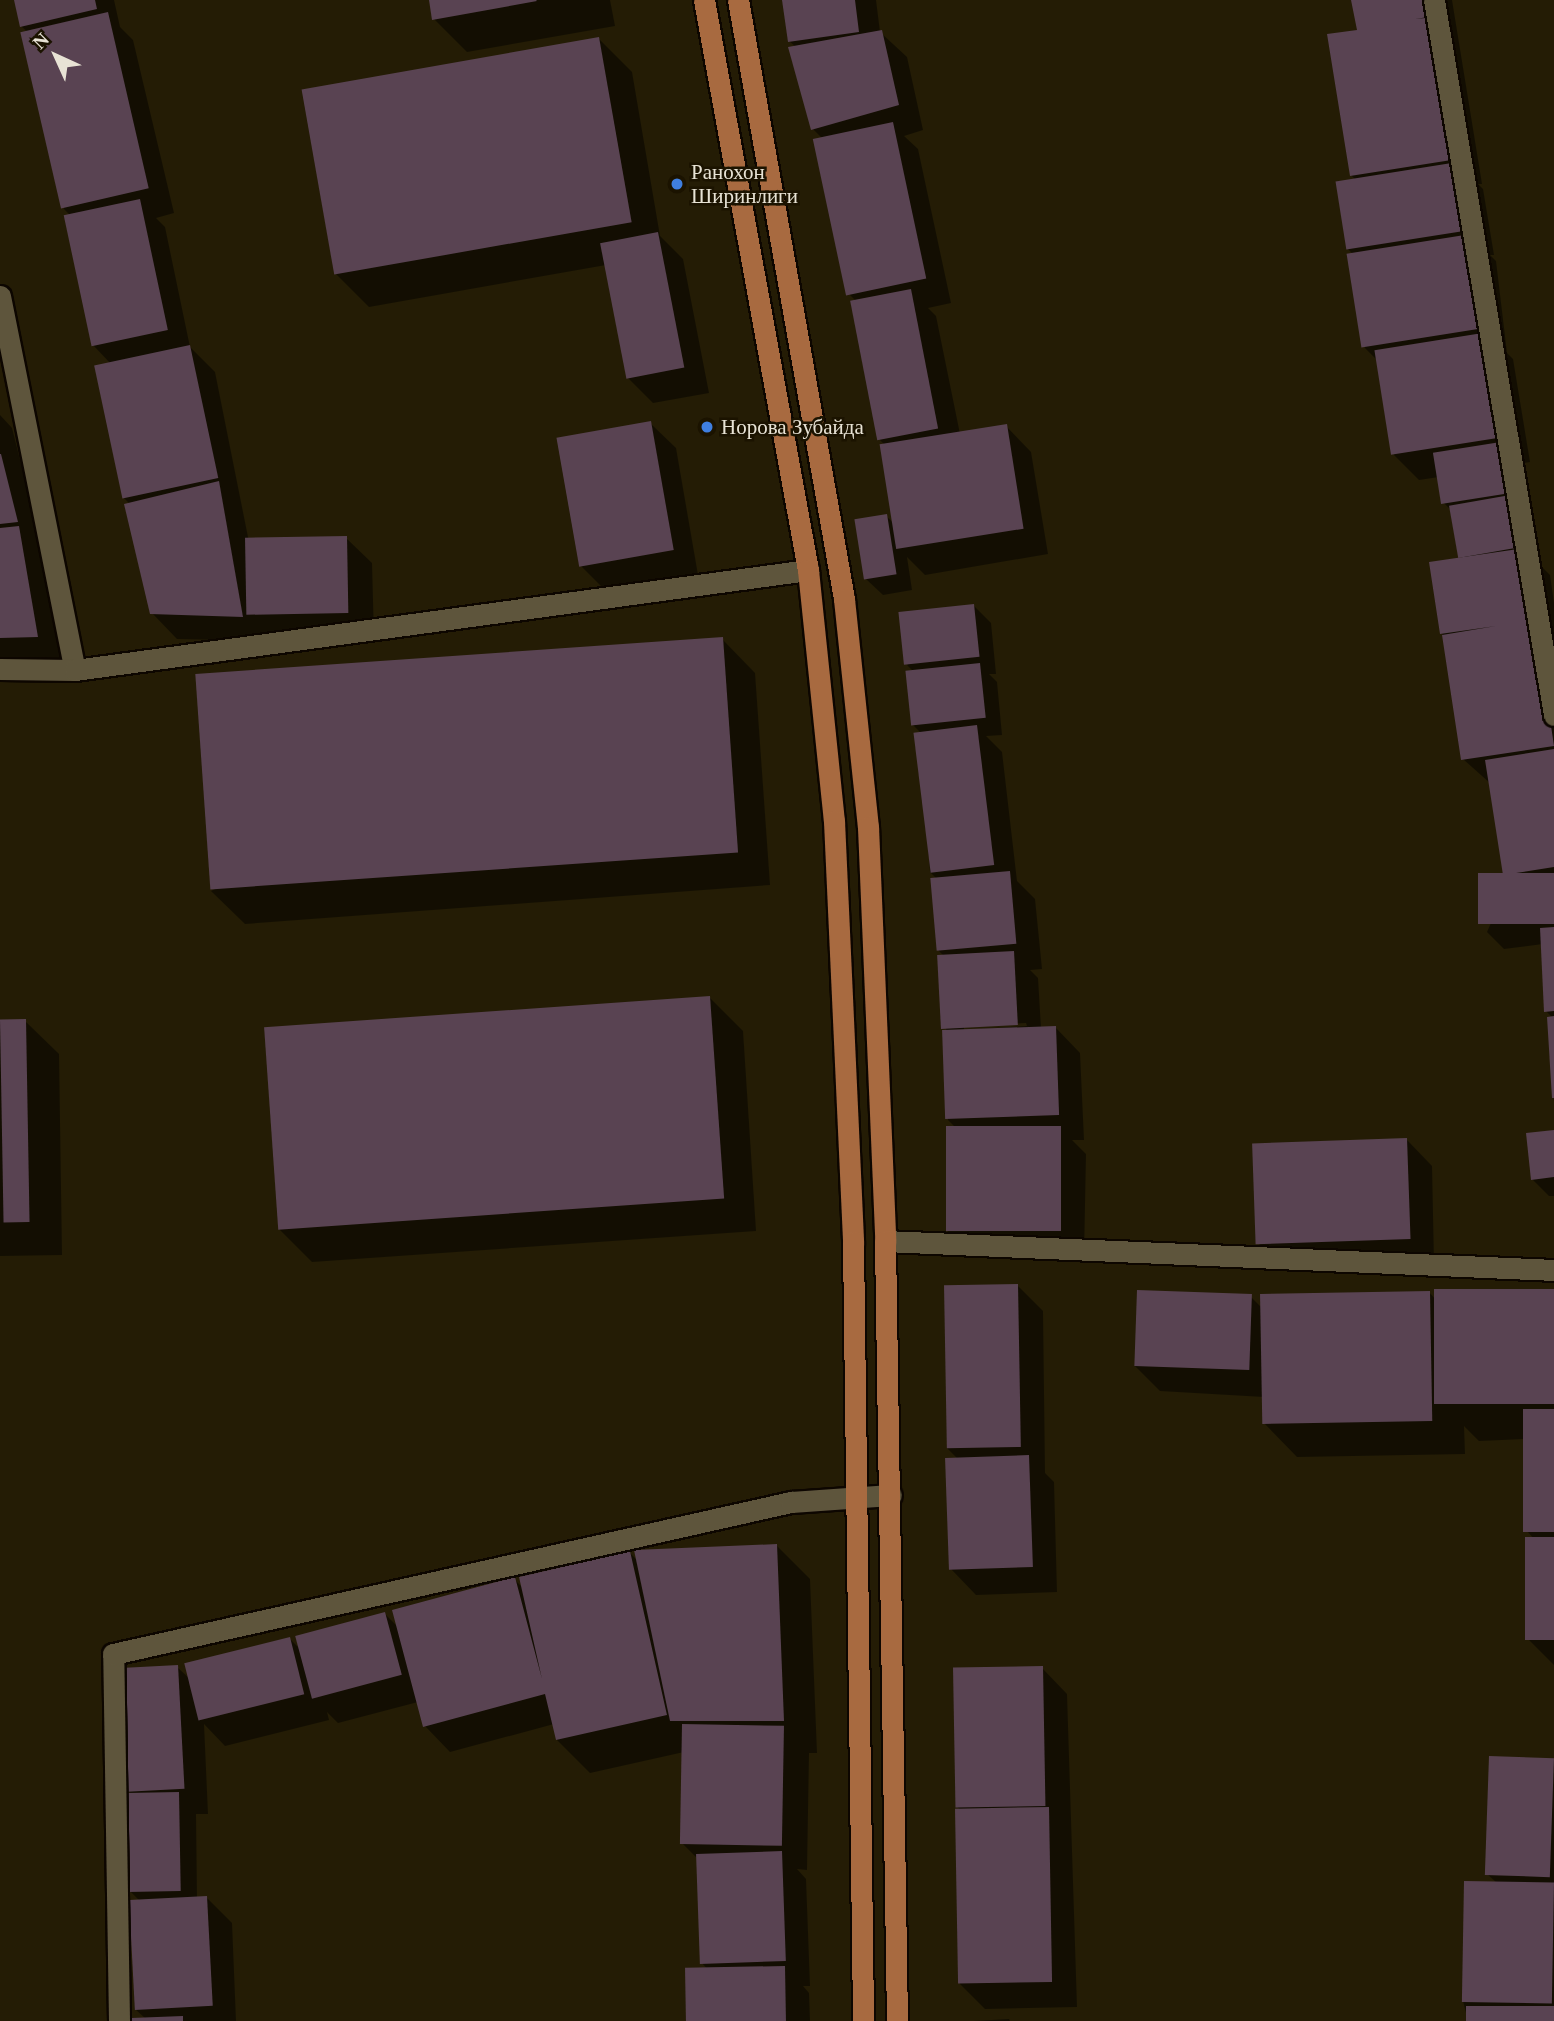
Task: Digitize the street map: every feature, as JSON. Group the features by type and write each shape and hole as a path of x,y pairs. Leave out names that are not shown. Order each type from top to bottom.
{"main road":[{"path":"704,0 808,570 834,821 848,1074 858,1497 863,2021"},
{"path":"738,0 844,599 868,827 886,1241 897,2021"}],"street":[{"path":"1434,0 1554,715"},
{"path":"0,296 75,670"},
{"path":"0,669 75,670 808,570"},
{"path":"886,1241 1554,1270"},
{"path":"119,2021 113,1654 791,1502 891,1495"}],"building":[{"path":"14,0 95,0 97,9 20,27"},
{"path":"429,0 536,0 537,1 432,20"},
{"path":"782,0 855,0 859,32 788,42"},
{"path":"1351,0 1433,0 1435,16 1415,19 1436,17 1458,159 1350,176 1327,34 1357,30"},
{"path":"108,12 149,188 61,209 20,32"},
{"path":"882,30 899,105 811,130 788,47"},
{"path":"599,37 632,222 334,275 302,89"},
{"path":"893,122 926,279 846,296 813,139"},
{"path":"1458,162 1469,230 1346,250 1336,181"},
{"path":"140,199 168,330 92,346 64,215"},
{"path":"658,232 684,367 626,379 600,243"},
{"path":"1471,234 1486,328 1361,348 1347,254"},
{"path":"911,289 938,428 877,440 850,301"},
{"path":"1489,332 1506,437 1391,455 1374,350"},
{"path":"190,345 218,478 122,498 94,365"},
{"path":"651,421 674,550 579,567 556,438"},
{"path":"1007,424 1024,529 896,549 880,444"},
{"path":"1507,441 1515,492 1441,504 1433,453"},
{"path":"1,454 18,522 0,524"},
{"path":"219,481 243,617 150,614 124,504"},
{"path":"1516,494 1525,546 1458,558 1449,506"},
{"path":"887,514 897,574 864,579 854,519"},
{"path":"19,526 38,637 0,638 0,528"},
{"path":"347,536 348,613 246,615 245,538"},
{"path":"1525,548 1554,746 1461,760 1442,635 1496,626 1440,634 1429,562"},
{"path":"974,604 980,657 904,665 898,612"},
{"path":"723,637 738,852 210,889 195,674"},
{"path":"980,663 986,718 911,726 905,671"},
{"path":"977,725 994,865 931,873 913,733"},
{"path":"1554,749 1554,867 1503,875 1485,760"},
{"path":"1010,871 1016,944 937,951 930,878"},
{"path":"1478,873 1554,873 1554,924 1478,924"},
{"path":"1554,927 1554,1011 1544,1012 1540,928"},
{"path":"1014,951 1018,1025 941,1029 937,955"},
{"path":"710,996 724,1199 278,1230 264,1027"},
{"path":"1554,1016 1554,1098 1552,1098 1547,1017"},
{"path":"0,1019 26,1019 30,1222 4,1222"},
{"path":"1056,1026 1059,1115 945,1119 942,1030"},
{"path":"946,1126 1061,1126 1061,1231 946,1231"},
{"path":"1554,1130 1554,1177 1531,1180 1526,1133"},
{"path":"1407,1138 1411,1239 1256,1244 1252,1143"},
{"path":"1018,1284 1021,1447 947,1448 944,1285"},
{"path":"1434,1289 1554,1289 1554,1404 1434,1404"},
{"path":"1137,1290 1252,1294 1249,1370 1134,1366"},
{"path":"1430,1291 1432,1421 1262,1424 1260,1294"},
{"path":"1523,1409 1554,1409 1554,1532 1523,1532"},
{"path":"1029,1455 1033,1567 949,1570 945,1458"},
{"path":"1525,1537 1554,1537 1554,1640 1525,1640"},
{"path":"777,1544 784,1721 670,1721 634,1550"},
{"path":"630,1551 667,1715 556,1740 545,1694 423,1727 392,1610 515,1577 542,1679 519,1577"},
{"path":"385,1612 402,1675 312,1699 295,1636"},
{"path":"290,1637 304,1694 199,1721 184,1663"},
{"path":"178,1665 184,1789 128,1792 121,1668"},
{"path":"1043,1666 1045,1806 955,1808 953,1668"},
{"path":"682,1724 784,1726 782,1846 680,1844"},
{"path":"1489,1756 1554,1758 1550,1877 1485,1875"},
{"path":"179,1792 181,1891 128,1892 126,1793"},
{"path":"1049,1807 1052,1982 958,1984 955,1809"},
{"path":"782,1851 786,1961 700,1964 696,1854"},
{"path":"1464,1881 1554,1883 1552,2004 1462,2002"},
{"path":"207,1896 213,2006 135,2010 129,1900"},
{"path":"785,1966 786,2021 686,2021 685,1968"},
{"path":"1466,2006 1554,2006 1554,2021 1466,2021"},
{"path":"183,2016 183,2021 131,2021 131,2018"}],"place":[{"name":"Ранохон Ширинлиги","path":"677,184"},
{"name":"Норова Зубайда","path":"707,427"}]}
